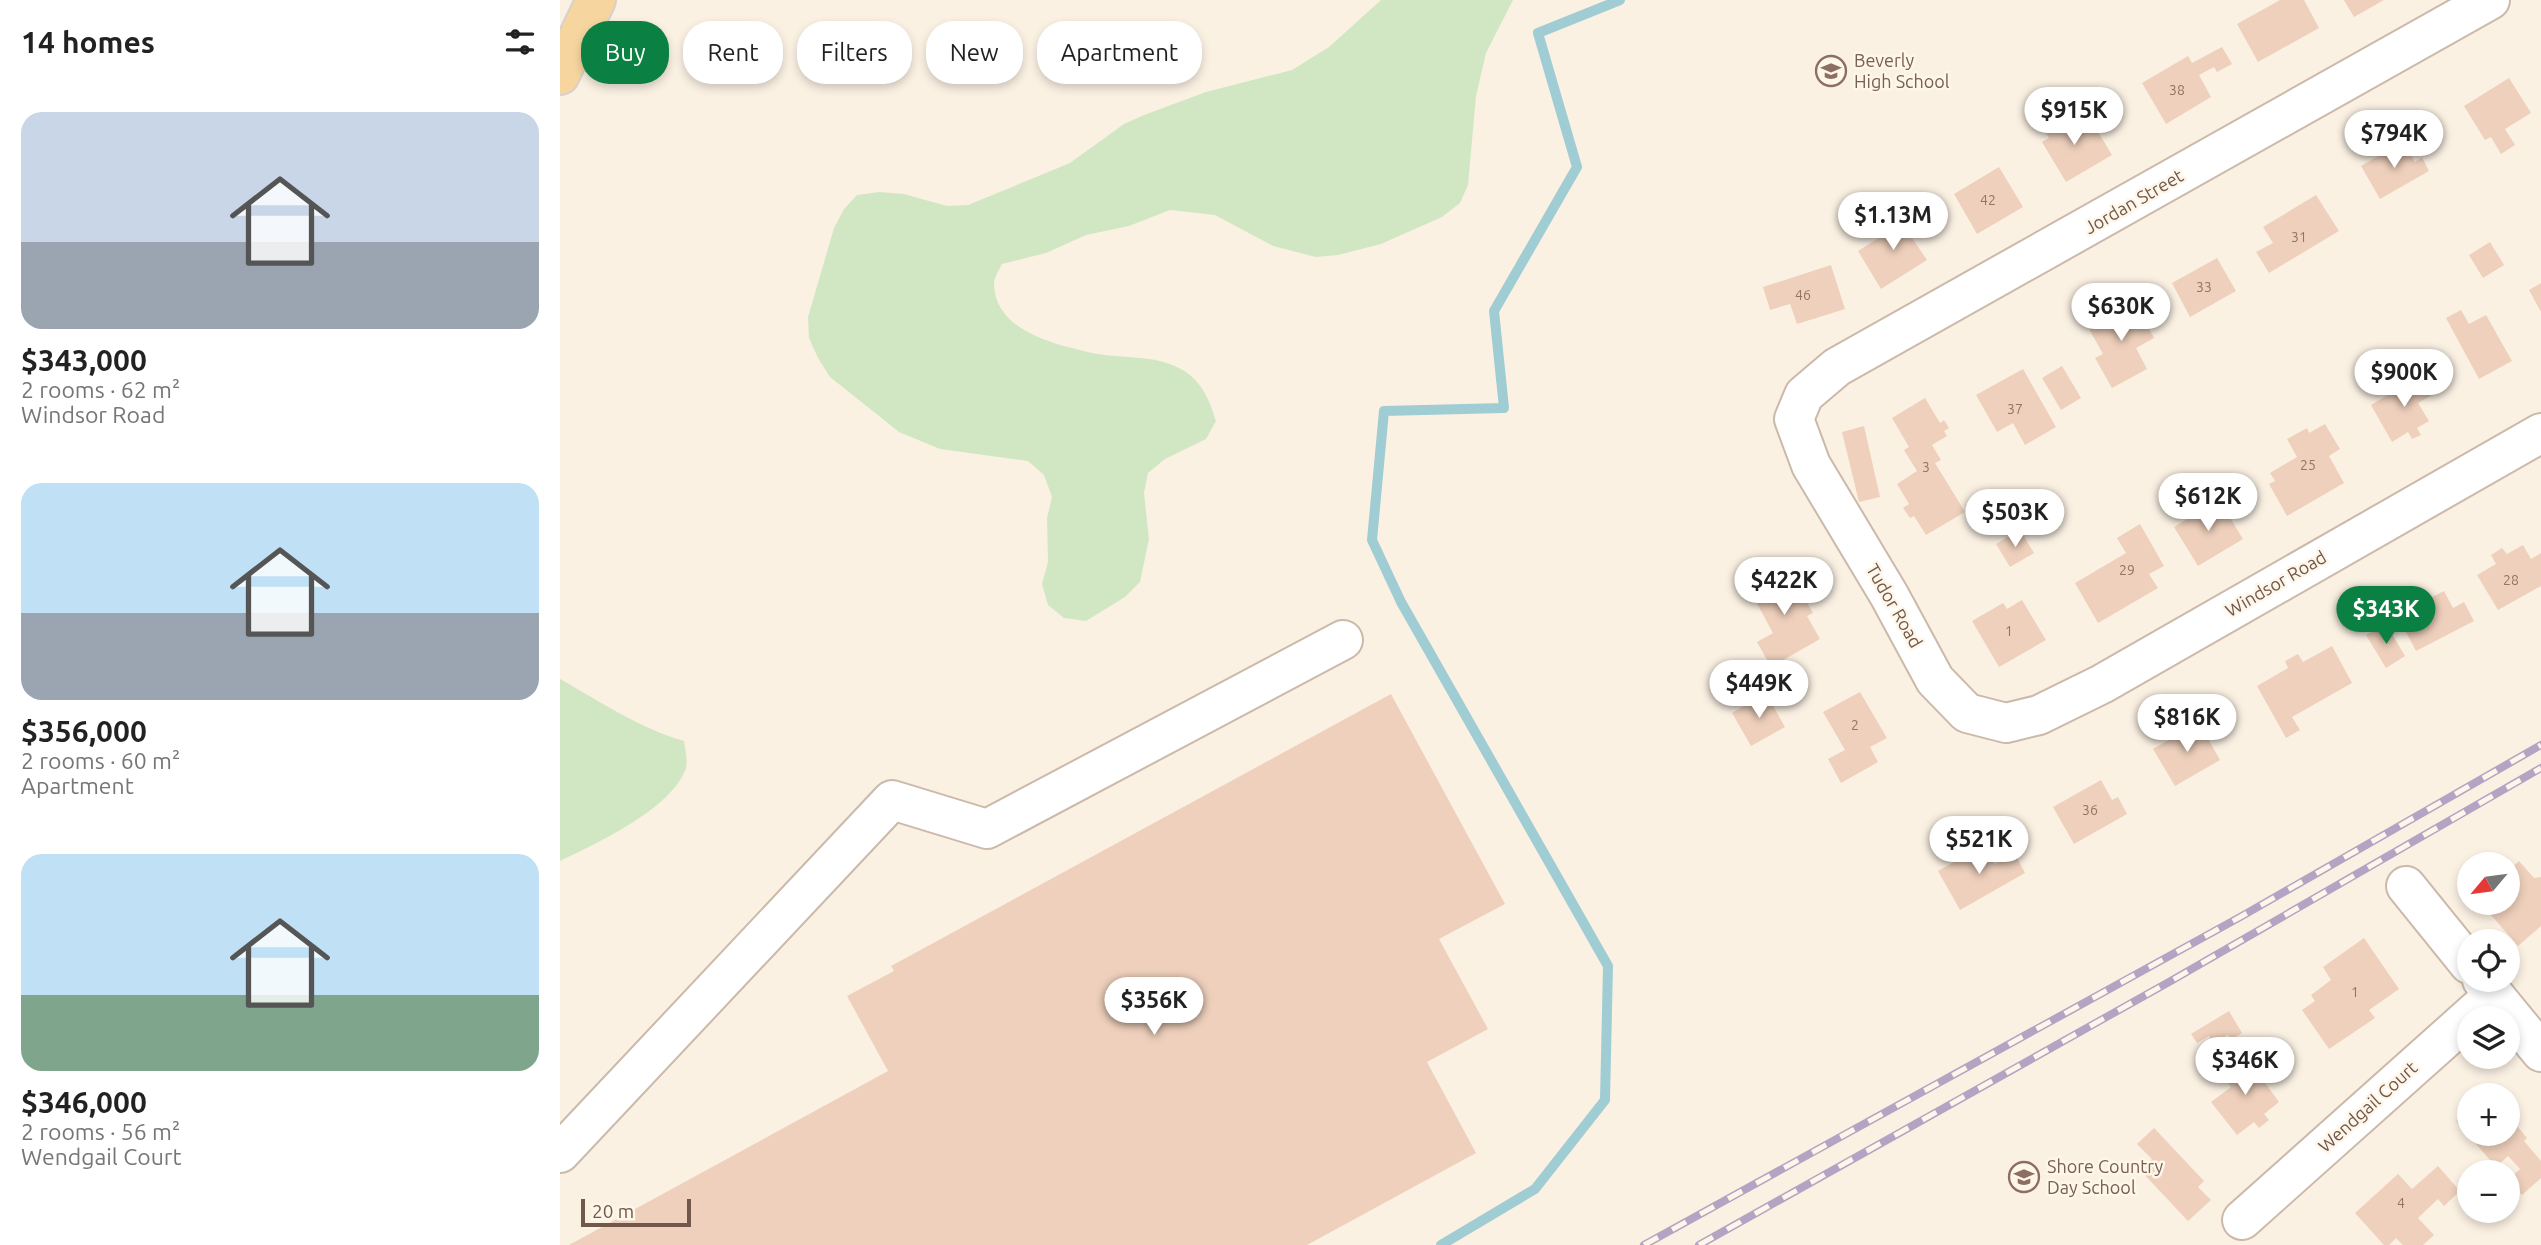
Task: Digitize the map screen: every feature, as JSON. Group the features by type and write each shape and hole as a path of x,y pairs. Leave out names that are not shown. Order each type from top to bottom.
{"main road":[{"path":"560,75 596,0"}],"street":[{"name":"Jordan Street","path":"1794,419 1804,395 1837,367 2490,0"},
{"name":"Tudor Road","path":"1794,419 1811,466 1889,594 1936,680 1967,713 2006,723"},
{"name":"Windsor Road","path":"2006,723 2039,715 2102,684 2541,433"},
{"path":"560,1153 892,800 987,829 1343,640"},
{"path":"2406,886 2457,949"},
{"name":"Wendgail Court","path":"2242,1220 2483,992"},
{"path":"2492,992 2541,1052"}],"green space":[{"path":"1381,0 1513,0 1486,53 1476,96 1468,185 1460,203 1442,217 1381,244 1338,255 1316,257 1273,246 1215,215 1170,210 1129,226 1086,235 1046,253 1002,264 998,271 994,284 997,300 1004,313 1015,324 1045,340 1092,353 1171,364 1188,374 1204,391 1216,421 1206,439 1165,459 1148,473 1144,493 1149,539 1140,582 1125,597 1086,621 1064,618 1048,605 1042,584 1048,562 1047,518 1052,497 1044,475 1028,461 940,449 899,432 830,377 818,358 809,338 808,317 834,228 844,209 857,195 879,192 904,194 947,206 968,205 1070,163 1124,124 1144,115 1206,92 1292,70 1329,47"},
{"path":"560,679 636,722 684,741 687,762 678,783 650,811 560,861"}],"building":[{"path":"2280,0 2304,0 2319,28 2258,62 2237,24"},
{"path":"2344,0 2384,0 2354,17"},
{"path":"2222,47 2232,64 2217,72 2214,67 2199,75 2211,97 2166,124 2142,83 2188,56 2192,63"},
{"path":"2509,78 2531,113 2505,129 2515,145 2501,154 2491,137 2485,140 2464,106"},
{"path":"2056,115 2066,131 2089,117 2112,155 2066,182 2042,142 2049,138 2040,124"},
{"path":"2403,142 2415,162 2422,157 2429,171 2380,199 2361,166"},
{"path":"1999,167 2023,207 1977,234 1954,194"},
{"path":"2316,195 2339,231 2269,273 2256,252 2273,243 2263,227"},
{"path":"1907,206 1916,222 1906,229 1927,260 1881,289 1858,251 1899,225 1892,215"},
{"path":"2490,242 2504,265 2483,278 2469,255"},
{"path":"2217,258 2236,291 2190,317 2172,283"},
{"path":"1831,265 1845,309 1797,324 1790,304 1770,310 1763,287"},
{"path":"2541,283 2541,312 2529,290"},
{"path":"2134,302 2154,338 2136,348 2147,369 2112,388 2095,358 2103,354 2089,329 2106,320 2101,312 2113,306 2116,312"},
{"path":"2461,310 2469,324 2486,315 2512,361 2479,379 2446,318"},
{"path":"2062,366 2081,398 2061,410 2042,378"},
{"path":"2023,369 2056,427 2025,445 2013,423 1997,432 1976,395"},
{"path":"2422,375 2434,394 2418,403 2429,421 2417,428 2421,435 2412,439 2408,432 2392,442 2371,405"},
{"path":"1925,398 1940,423 1944,420 1949,428 1944,431 1947,436 1932,445 1941,460 1935,463 1965,512 1926,535 1914,516 1910,518 1903,508 1909,504 1897,484 1917,471 1904,450 1909,447 1892,418"},
{"path":"2325,424 2340,449 2329,456 2344,483 2287,516 2269,484 2275,481 2270,473 2297,457 2287,439 2307,428 2309,433"},
{"path":"1864,426 1880,497 1859,502 1842,432"},
{"path":"2219,500 2243,539 2198,566 2174,527"},
{"path":"2140,524 2164,566 2149,574 2158,588 2098,623 2075,583 2126,553 2117,538"},
{"path":"2020,530 2034,553 2010,567 1996,544"},
{"path":"2523,545 2531,559 2541,553 2541,586 2498,610 2477,575 2496,564 2491,555 2502,548 2507,554"},
{"path":"1787,567 1813,613 1807,616 1820,639 1771,667 1757,642 1773,633 1749,589"},
{"path":"2444,591 2453,608 2464,602 2474,621 2416,651 2397,615"},
{"path":"2022,600 2046,640 1999,667 1972,621 2003,603 2007,609"},
{"path":"2386,624 2405,656 2386,668 2366,635"},
{"path":"2332,646 2352,683 2292,717 2300,730 2286,738 2257,686 2288,668 2285,661 2298,654 2303,662"},
{"path":"1860,692 1887,738 1870,747 1878,762 1841,783 1828,759 1845,750 1823,712"},
{"path":"1766,693 1785,727 1751,746 1732,713"},
{"path":"1391,694 1505,904 1439,939 1488,1029 1427,1062 1476,1153 1307,1245 569,1245 888,1071 847,996 894,971 891,966"},
{"path":"2199,723 2220,760 2175,786 2153,749"},
{"path":"2101,780 2112,800 2118,797 2127,814 2074,844 2053,807"},
{"path":"1984,845 1995,864 2014,852 2025,873 1960,910 1938,871"},
{"path":"2520,862 2534,878 2541,877 2541,926 2520,944 2520,929 2503,929 2491,915 2520,915"},
{"path":"2364,938 2399,989 2369,1010 2375,1018 2329,1049 2302,1010 2315,1001 2311,995 2331,980 2323,967"},
{"path":"2229,1011 2242,1033 2231,1040 2228,1035 2214,1043 2209,1036 2197,1043 2191,1034"},
{"path":"2250,1055 2264,1073 2260,1076 2279,1102 2264,1114 2269,1120 2259,1128 2254,1122 2237,1135 2211,1102 2231,1087 2222,1076"},
{"path":"2154,1128 2204,1181 2198,1187 2211,1200 2188,1221 2140,1170 2152,1159 2137,1144"},
{"path":"2520,1130 2527,1138 2524,1141 2541,1161 2541,1178 2522,1195 2520,1160 2512,1160 2508,1156 2504,1160 2490,1160 2478,1146 2520,1146"},
{"path":"2438,1166 2457,1188 2457,1194 2444,1206 2438,1199 2418,1218 2434,1235 2423,1245 2403,1245 2396,1238 2389,1245 2384,1245 2355,1213 2398,1174 2412,1189"}],"waterway":[{"path":"1441,1245 1535,1189 1605,1100 1608,966 1401,602 1372,540 1384,411 1504,408 1494,311 1577,167 1538,33 1620,0"}],"railway":[{"path":"1644,1245 2242,916 2541,745"},
{"path":"1699,1245 2169,982 2541,768"}],"place":[{"name":"Beverly High School","path":"1831,71"},
{"name":"Shore Country Day School","path":"2024,1177"}]}
